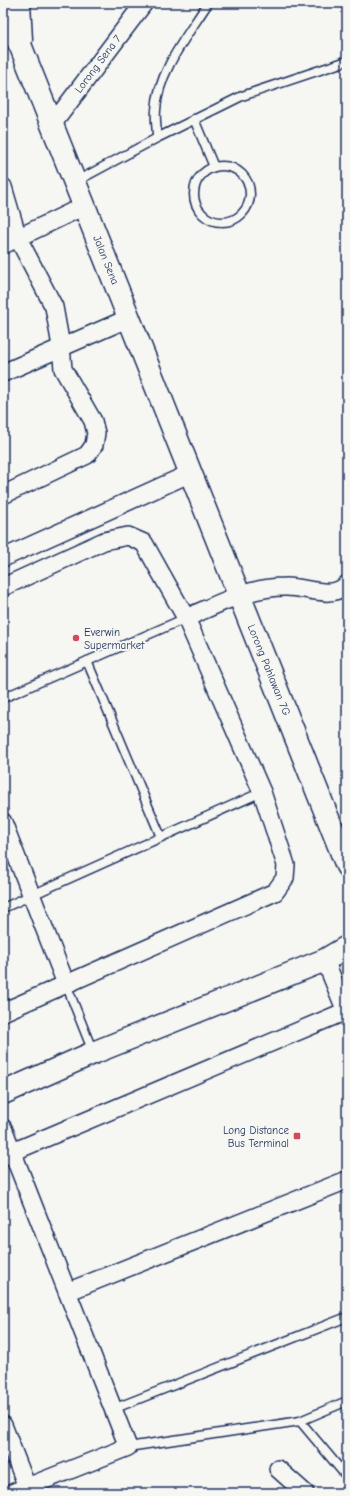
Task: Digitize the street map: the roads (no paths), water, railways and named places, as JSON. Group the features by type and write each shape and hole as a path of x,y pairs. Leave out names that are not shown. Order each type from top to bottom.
{"street":[{"name":"Jalan Sena","path":"19,3 21,47"},
{"name":"Lorong Sena 7","path":"52,125 144,3"},
{"name":"Jalan Sena","path":"3,11 21,47 191,473"},
{"path":"3,187 10,241 54,307 61,346 63,369 93,421 96,433 94,445 87,455 3,495"},
{"path":"10,241 84,206"},
{"path":"3,373 61,346 129,318"},
{"path":"3,558 191,473"},
{"name":"Lorong Pahlawan 7G","path":"191,473 347,866"},
{"path":"3,587 104,541 128,536 144,543 186,618 262,792 286,865 285,878 275,892 3,1012"},
{"path":"186,618 239,595 264,588 287,586 330,593 343,589 347,584"},
{"path":"3,822 66,984"},
{"path":"3,1093 93,1053 325,960 347,947"},
{"path":"8,1154 346,1013 325,960"},
{"path":"3,1128 8,1154 67,1292 128,1447 20,1490 7,1448 3,1425"},
{"path":"67,1292 347,1180"},
{"path":"278,1469 305,1493"}],"lane":[{"path":"157,138 156,110 159,90 172,60 208,3"},
{"path":"75,182 157,138 242,96 347,61"},
{"path":"194,119 214,167"},
{"path":"214,167 231,167 245,178 249,186 250,195 246,208 237,217 228,221 219,222 210,219 202,213 196,205 194,192 199,178 205,171 214,167"},
{"path":"3,698 186,618"},
{"path":"87,661 161,837"},
{"path":"3,908 262,792"},
{"path":"66,984 93,1053"},
{"path":"113,1409 347,1317"},
{"path":"128,1447 300,1421 347,1402"},
{"path":"300,1421 347,1477"}],"place":[{"name":"Everwin Supermarket","path":"76,638"},
{"name":"Long Distance Bus Terminal","path":"297,1136"}]}
